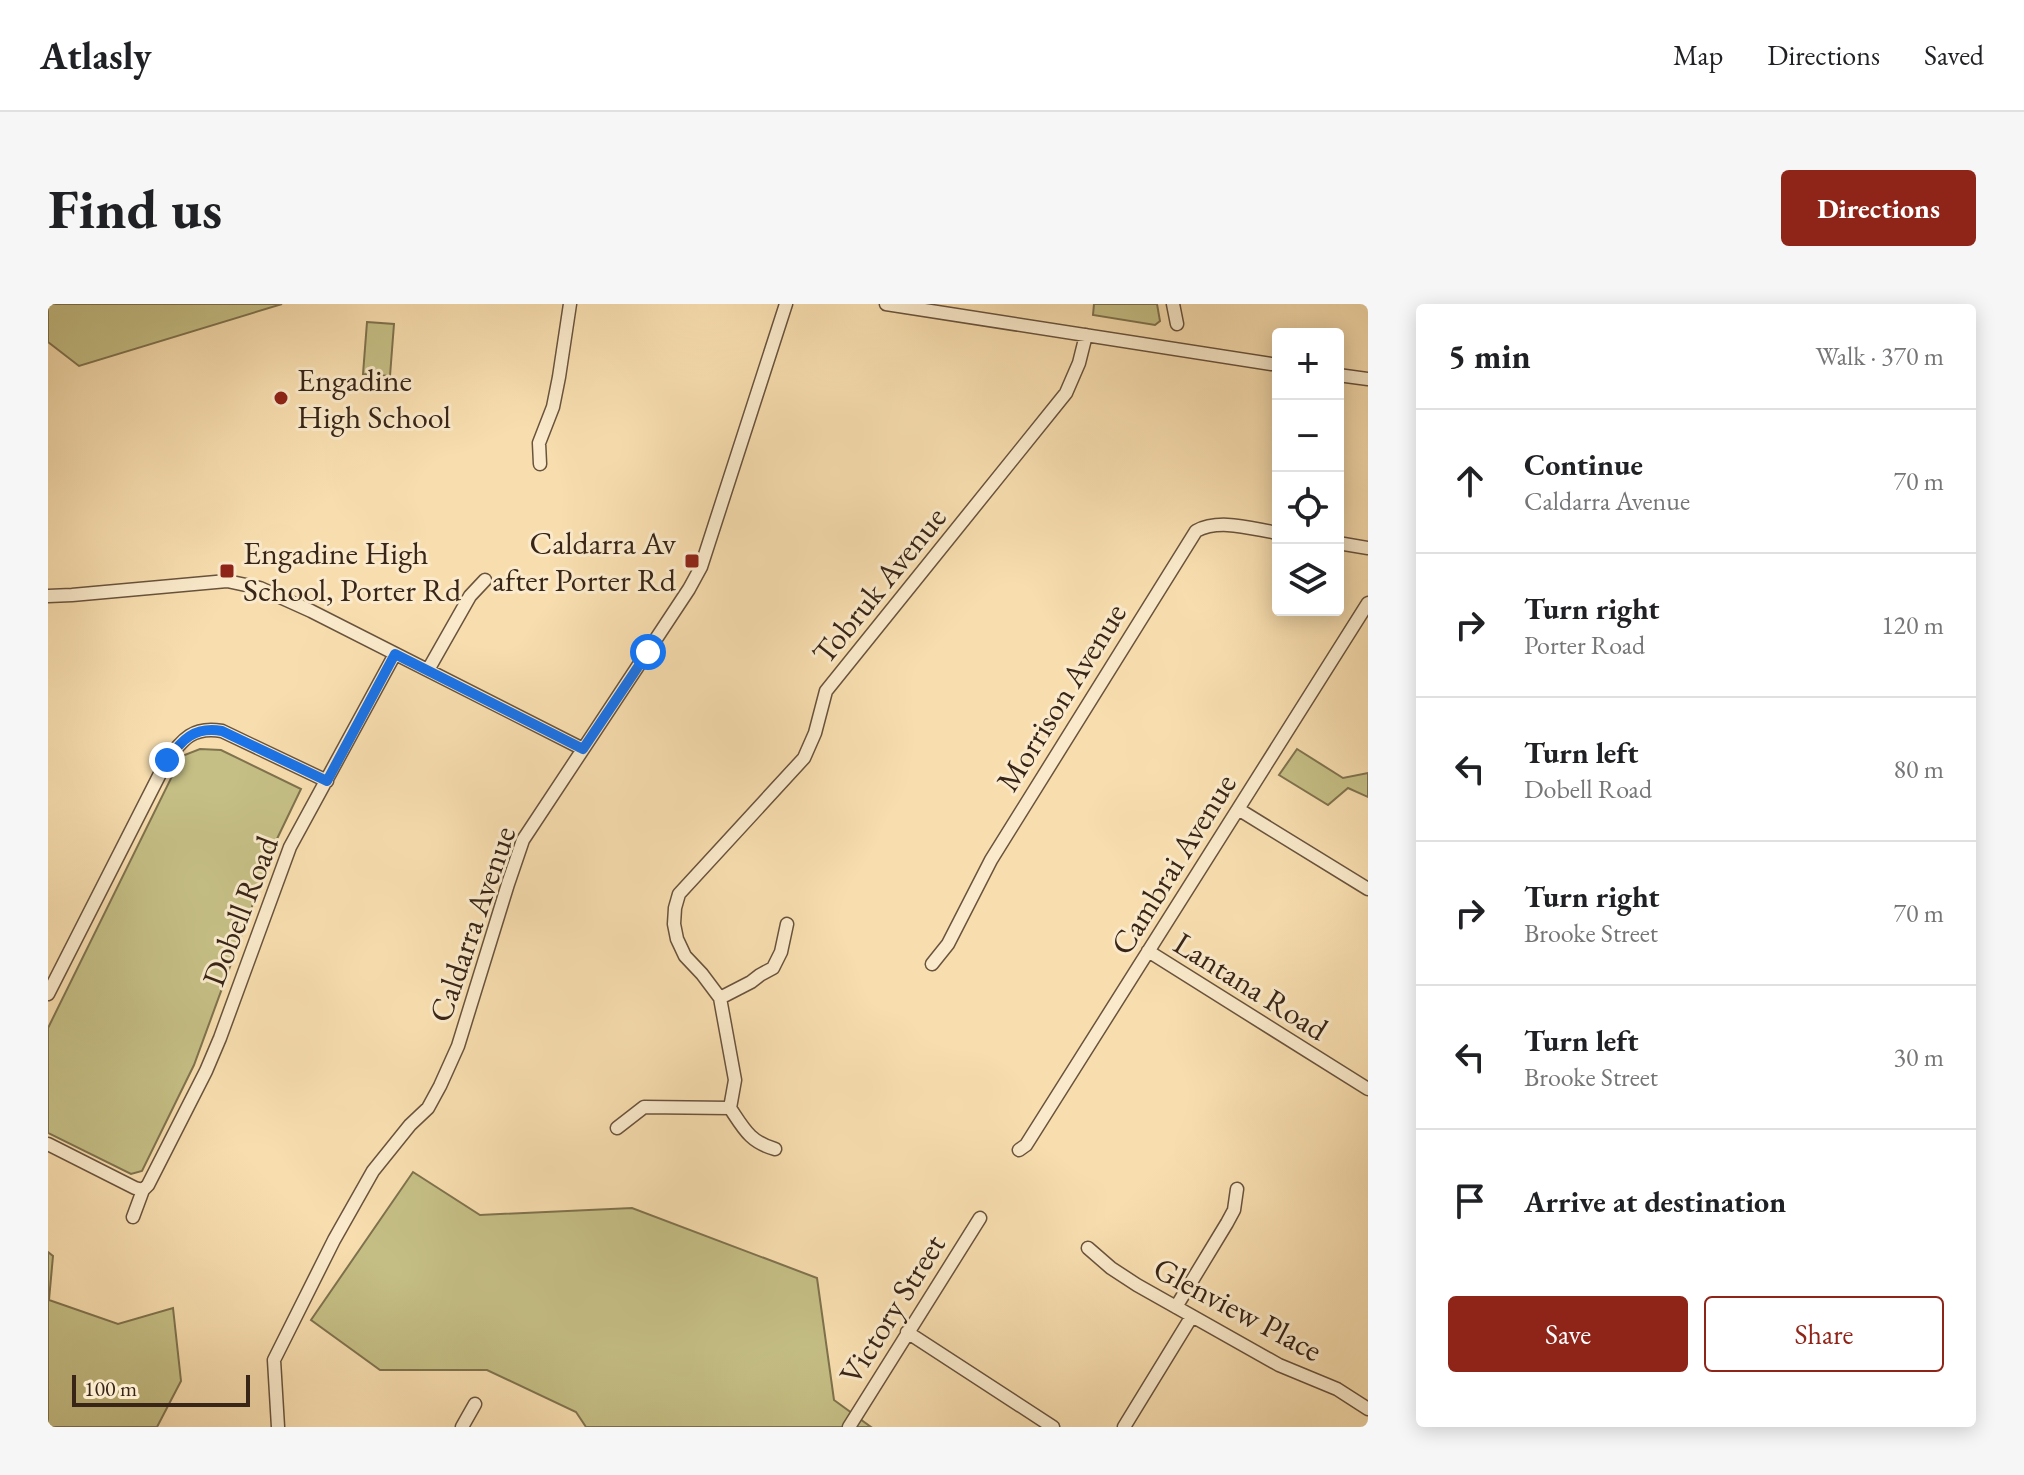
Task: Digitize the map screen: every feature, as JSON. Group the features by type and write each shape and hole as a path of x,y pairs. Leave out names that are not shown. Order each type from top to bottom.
{"street":[{"path":"540,464 539,443 556,392 570,304"},
{"name":"Caldarra Avenue","path":"278,1427 274,1360 334,1240 373,1171 428,1108 440,1086 458,1046 523,840 701,567 786,304"},
{"path":"886,304 1272,364"},
{"path":"1173,304 1177,324"},
{"name":"Tobruk Avenue","path":"730,1108 735,1080 720,998 685,956 677,939 674,924 679,894 804,758 815,733 826,691 1066,393 1079,363 1086,335"},
{"path":"1344,376 1368,379"},
{"name":"Morrison Avenue","path":"932,964 948,944 991,860 1196,531 1220,524 1272,532"},
{"path":"1344,544 1368,548"},
{"path":"428,670 470,596 485,580"},
{"path":"49,600 218,581 260,588 583,749"},
{"name":"Cambrai Avenue","path":"1019,1150 1026,1145 1368,603"},
{"name":"Dobell Road","path":"133,1217 143,1190 155,1174 206,1071 290,847 395,654"},
{"path":"48,994 167,760 191,734 222,731 327,781"},
{"path":"1238,809 1368,889"},
{"path":"720,998 773,968 781,952 787,924"},
{"name":"Lantana Road","path":"1148,951 1368,1089"},
{"path":"617,1128 644,1107 730,1108 745,1131 760,1145 775,1149"},
{"path":"48,1144 143,1190"},
{"path":"1176,1307 1234,1210 1237,1189"},
{"name":"Victory Street","path":"849,1427 980,1218"},
{"name":"Glenview Place","path":"1088,1248 1137,1285 1279,1365 1337,1389 1368,1409"},
{"path":"1124,1427 1192,1316"},
{"path":"907,1332 1053,1427"},
{"path":"462,1427 475,1404"}],"shaded area":[{"path":"48,304 282,304 79,366 48,342"},
{"path":"1094,304 1157,304 1160,321 1155,325 1093,315"},
{"path":"367,322 394,324 390,376 363,374"},
{"path":"200,749 221,750 301,789 276,841 194,1065 142,1171 131,1174 48,1133 48,1028 182,756"},
{"path":"1297,749 1343,778 1368,773 1368,797 1348,788 1328,805 1279,775"},
{"path":"413,1172 480,1215 632,1208 817,1278 834,1400 871,1427 586,1427 576,1412 487,1370 380,1370 311,1320"},
{"path":"48,1252 53,1256 49,1300 118,1324 173,1308 181,1381 157,1427 48,1427"}],"place":[{"name":"Engadine High School","path":"281,398"},
{"name":"Caldarra Av after Porter Rd","path":"692,561"},
{"name":"Engadine High School, Porter Rd","path":"227,571"}],"route":[{"path":"167,760 191,734 222,731 327,781 395,654 583,749 648,652"}]}
